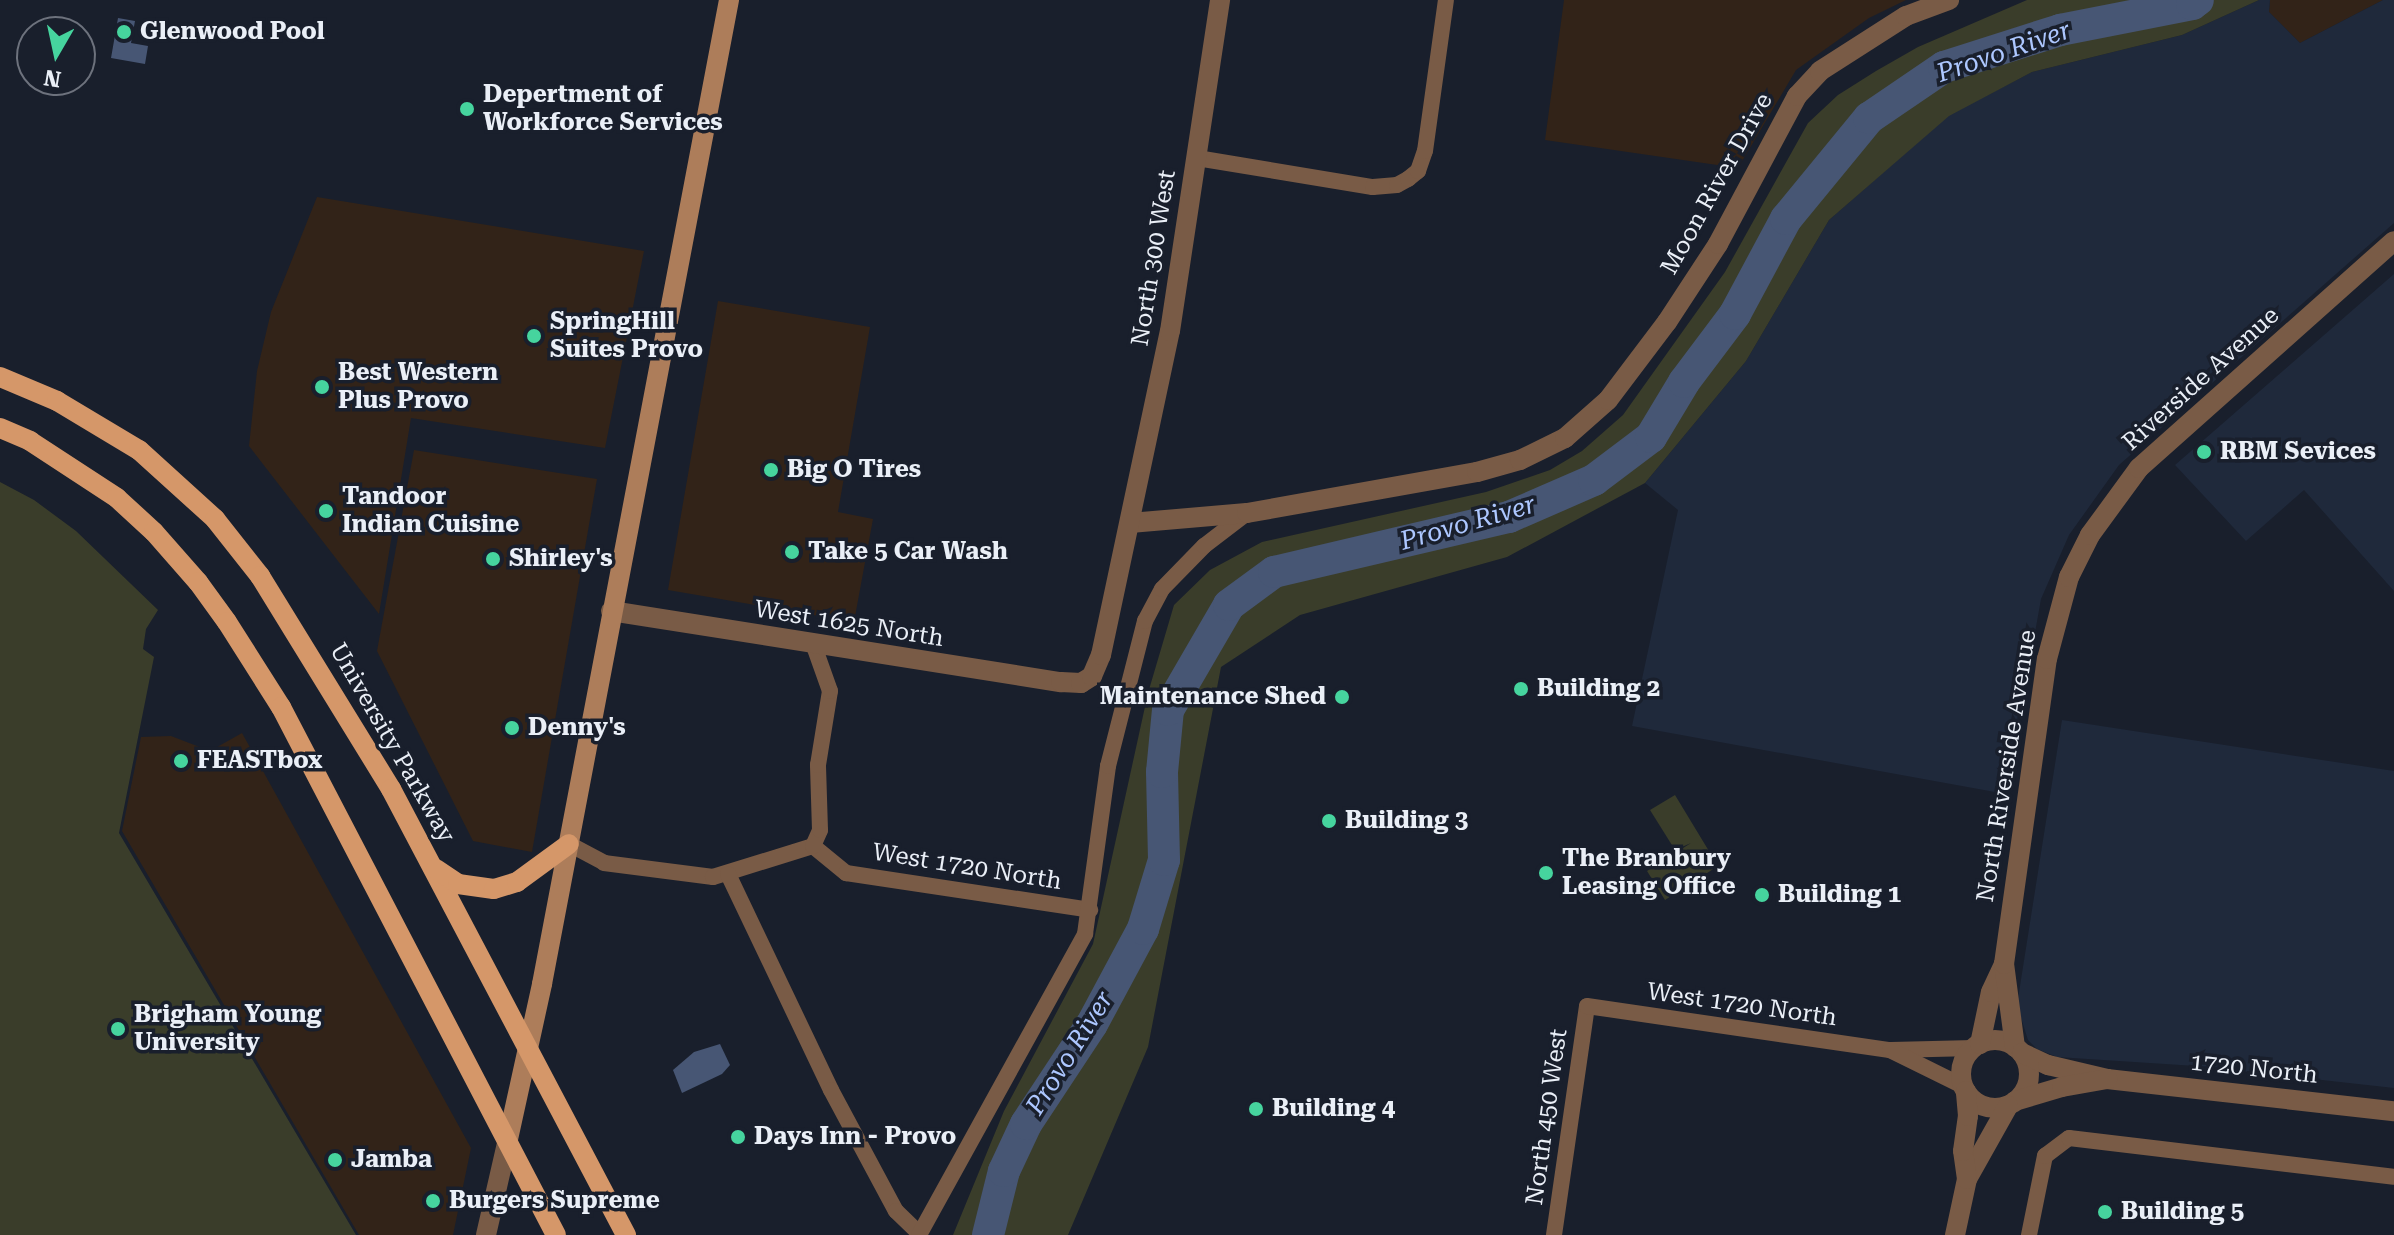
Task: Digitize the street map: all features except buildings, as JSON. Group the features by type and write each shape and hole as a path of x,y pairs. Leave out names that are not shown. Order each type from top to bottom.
{"main road":[{"path":"508,1139 569,844 729,0"},
{"name":"University Parkway","path":"0,377 57,401 139,450 215,519 260,576 295,629 430,861 626,1235"},
{"path":"0,428 30,441 117,498 154,532 198,582 227,622 281,707 556,1235"},
{"path":"430,861 458,884 494,889 517,882 569,844"}],"street":[{"name":"North 300 West","path":"1081,683 1092,676 1101,655 1170,331 1220,0"},
{"path":"1197,158 1373,187 1397,185 1418,171 1422,162 1446,0"},
{"name":"Moon River Drive","path":"1247,513 1477,472 1520,460 1565,438 1608,400 1667,322 1718,244 1797,96 1820,71 1906,16 1949,0"},
{"name":"Riverside Avenue","path":"2069,577 2090,535 2139,468 2394,241"},
{"path":"1130,523 1247,513"},
{"path":"728,874 795,1019 868,1161 896,1211 919,1234 1085,934 1108,766 1145,621 1162,589 1204,546 1247,513"},
{"name":"North Riverside Avenue","path":"1977,1046 1991,992 2004,964 2047,659 2069,577"},
{"name":"West 1625 North","path":"611,611 814,646 1081,683"},
{"path":"569,844 607,864 713,877 813,846 820,830 818,765 830,691 814,646"},
{"name":"West 1720 North","path":"813,846 846,873 1090,910"},
{"name":"North Riverside Avenue","path":"2004,964 2018,1050"},
{"name":"West 1720 North","path":"1587,1006 1890,1050 1977,1046"},
{"name":"North 450 West","path":"1554,1235 1587,1006"},
{"path":"1955,1235 1967,1179 2011,1104 2026,1088 2029,1078 2018,1050 1999,1041 1977,1046 1964,1061 1968,1116 1963,1151 1967,1179"},
{"name":"West 1720 North","path":"1890,1050 1964,1088"},
{"name":"1720 North","path":"2018,1050 2048,1065 2107,1079 2394,1111"},
{"name":"1720 North","path":"2011,1104 2062,1087 2107,1079"},
{"path":"1964,1088 1985,1106 2011,1104"},
{"path":"2029,1235 2045,1156 2069,1138 2394,1177"},
{"path":"486,1235 508,1139"}],"shaded area":[{"path":"1564,0 1906,0 1869,18 1796,70 1738,168 1545,140"},
{"path":"2259,0 2270,0 2269,12 2300,43 2383,0 2394,0 2394,223 2119,465 2069,535 2041,599 2006,794 1632,726 1678,510 1645,483 1746,361 1829,220 1949,115 2032,72 2182,35"},
{"path":"2270,0 2383,0 2300,43 2269,12"},
{"name":"Glenwood Pool","path":"118,18 135,21 131,43 148,46 145,64 111,58"},
{"path":"317,197 644,251 605,448 411,418 379,614 249,446 257,371 271,312"},
{"path":"2394,274 2394,591 2304,490 2246,541 2175,465"},
{"path":"718,301 870,327 838,512 873,519 854,622 668,590"},
{"path":"414,450 597,479 532,852 473,841 377,651"},
{"path":"2062,720 2394,771 2394,1088 2196,1066 2057,1057 2037,1049 2028,1040 2017,1005"},
{"path":"242,733 471,1148 453,1235 359,1235 122,831 141,737 171,736 210,751"},
{"path":"720,1044 730,1065 722,1074 682,1093 673,1070 694,1052"}],"green space":[{"path":"2027,0 2259,0 2182,35 2032,72 1949,116 1829,220 1746,361 1645,483 1507,557 1300,615 1221,667 1148,1047 1068,1235 953,1235 1004,1111 1093,944 1148,693 1174,605 1210,570 1262,542 1486,492 1550,470 1582,451 1623,415 1725,272 1808,123 1838,95 1918,47"},
{"name":"Brigham Young University","path":"0,482 34,500 76,531 158,610 146,629 143,649 154,657 119,833 356,1235 0,1235"},
{"path":"1675,795 1718,866 1665,900 1647,871 1691,843 1675,850 1650,810"}],"waterway":[{"name":"Provo River","path":"988,1235 1004,1171 1026,1124 1092,1024 1143,929 1164,860 1162,772 1168,710 1229,605 1274,572 1509,517 1594,480 1651,437 1684,382 1735,314 1786,219 1869,118 1944,67 2060,30 2192,4 2198,0"}],"place":[{"name":"Glenwood Pool","path":"124,32"},
{"name":"Depertment of Workforce Services","path":"467,109"},
{"name":"SpringHill Suites Provo","path":"534,336"},
{"name":"Best Western Plus Provo","path":"322,387"},
{"name":"RBM Sevices","path":"2204,452"},
{"name":"Big O Tires","path":"771,470"},
{"name":"Tandoor Indian Cuisine","path":"326,511"},
{"name":"Take 5 Car Wash","path":"792,552"},
{"name":"Shirley's","path":"493,559"},
{"name":"Building 2","path":"1521,689"},
{"name":"Maintenance Shed","path":"1342,697"},
{"name":"Denny's","path":"512,728"},
{"name":"FEASTbox","path":"181,761"},
{"name":"Building 3","path":"1329,821"},
{"name":"The Branbury Leasing Office","path":"1546,873"},
{"name":"Building 1","path":"1762,895"},
{"name":"Brigham Young University","path":"118,1029"},
{"name":"Building 4","path":"1256,1109"},
{"name":"Days Inn - Provo","path":"738,1137"},
{"name":"Jamba","path":"335,1160"},
{"name":"Burgers Supreme","path":"433,1201"},
{"name":"Building 5","path":"2105,1212"}]}
